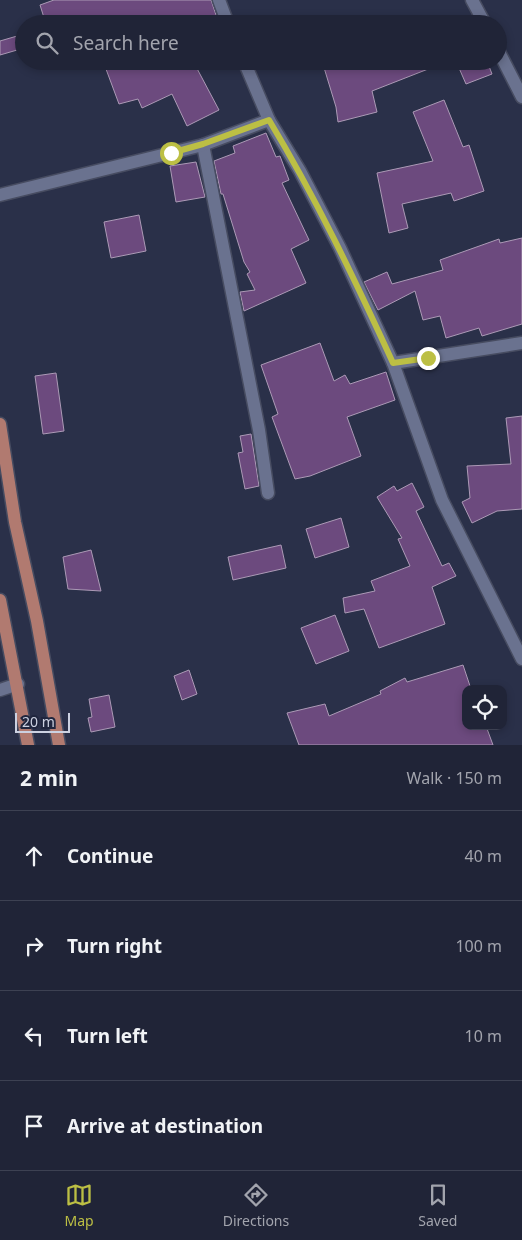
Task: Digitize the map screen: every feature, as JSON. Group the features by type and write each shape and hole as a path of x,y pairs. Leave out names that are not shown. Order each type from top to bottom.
{"main road":[{"path":"0,424 15,522 37,621 59,745"},
{"path":"0,600 18,684 28,745"}],"street":[{"path":"219,0 225,15"},
{"path":"472,0 480,15"},
{"path":"507,68 522,97"},
{"path":"248,70 269,120 300,171 335,239 393,363 442,500 522,659"},
{"path":"0,195 203,144 269,120"},
{"path":"203,144 259,430 268,492"},
{"path":"393,363 522,343"},
{"path":"0,690 18,684"}],"building":[{"path":"54,0 211,0 216,15 43,15 40,5"},
{"path":"15,37 15,51 0,55 0,41"},
{"path":"106,70 198,70 219,110 187,126 172,94 142,108 138,99 119,104"},
{"path":"325,70 426,70 372,91 377,112 338,122 336,107"},
{"path":"460,70 490,70 492,74 466,84"},
{"path":"444,100 463,147 469,145 484,191 454,201 451,193 402,204 408,228 389,233 377,173 433,161 413,112"},
{"path":"266,133 276,157 280,156 289,180 282,183 309,240 291,249 306,283 244,311 240,292 255,290 247,274 250,272 244,262 223,194 221,194 214,161 235,153 233,146"},
{"path":"196,162 205,197 176,202 170,166"},
{"path":"139,215 146,251 111,258 104,222"},
{"path":"522,238 522,324 482,336 479,328 446,338 440,316 423,320 415,291 378,310 364,282 387,272 392,284 443,270 440,260 499,239 500,243"},
{"path":"320,343 334,381 345,375 350,384 386,372 395,400 347,417 361,456 310,476 295,479 272,417 278,414 261,365"},
{"path":"56,373 64,431 43,434 35,376"},
{"path":"522,416 522,509 497,511 472,523 462,502 470,498 467,466 511,464 506,418"},
{"path":"251,434 259,486 245,489 238,453 243,452 240,436"},
{"path":"412,483 424,507 416,511 442,566 449,563 456,576 432,587 445,624 379,648 364,609 345,613 343,598 375,591 371,581 410,566 398,539 402,538 377,497 394,486 397,491"},
{"path":"341,518 349,547 315,558 306,529"},
{"path":"281,545 286,568 233,580 228,557"},
{"path":"91,550 101,591 68,589 63,557"},
{"path":"335,615 349,651 316,664 301,628"},
{"path":"463,665 470,685 462,685 462,730 487,730 493,745 299,745 287,713 325,704 329,716 381,694 380,691 405,678 407,682"},
{"path":"189,670 197,694 182,700 174,676"},
{"path":"109,695 115,727 91,732 88,718 92,717 89,699"}],"route":[{"path":"171,153 203,144 269,120 300,171 340,248 393,363 428,358"}]}
